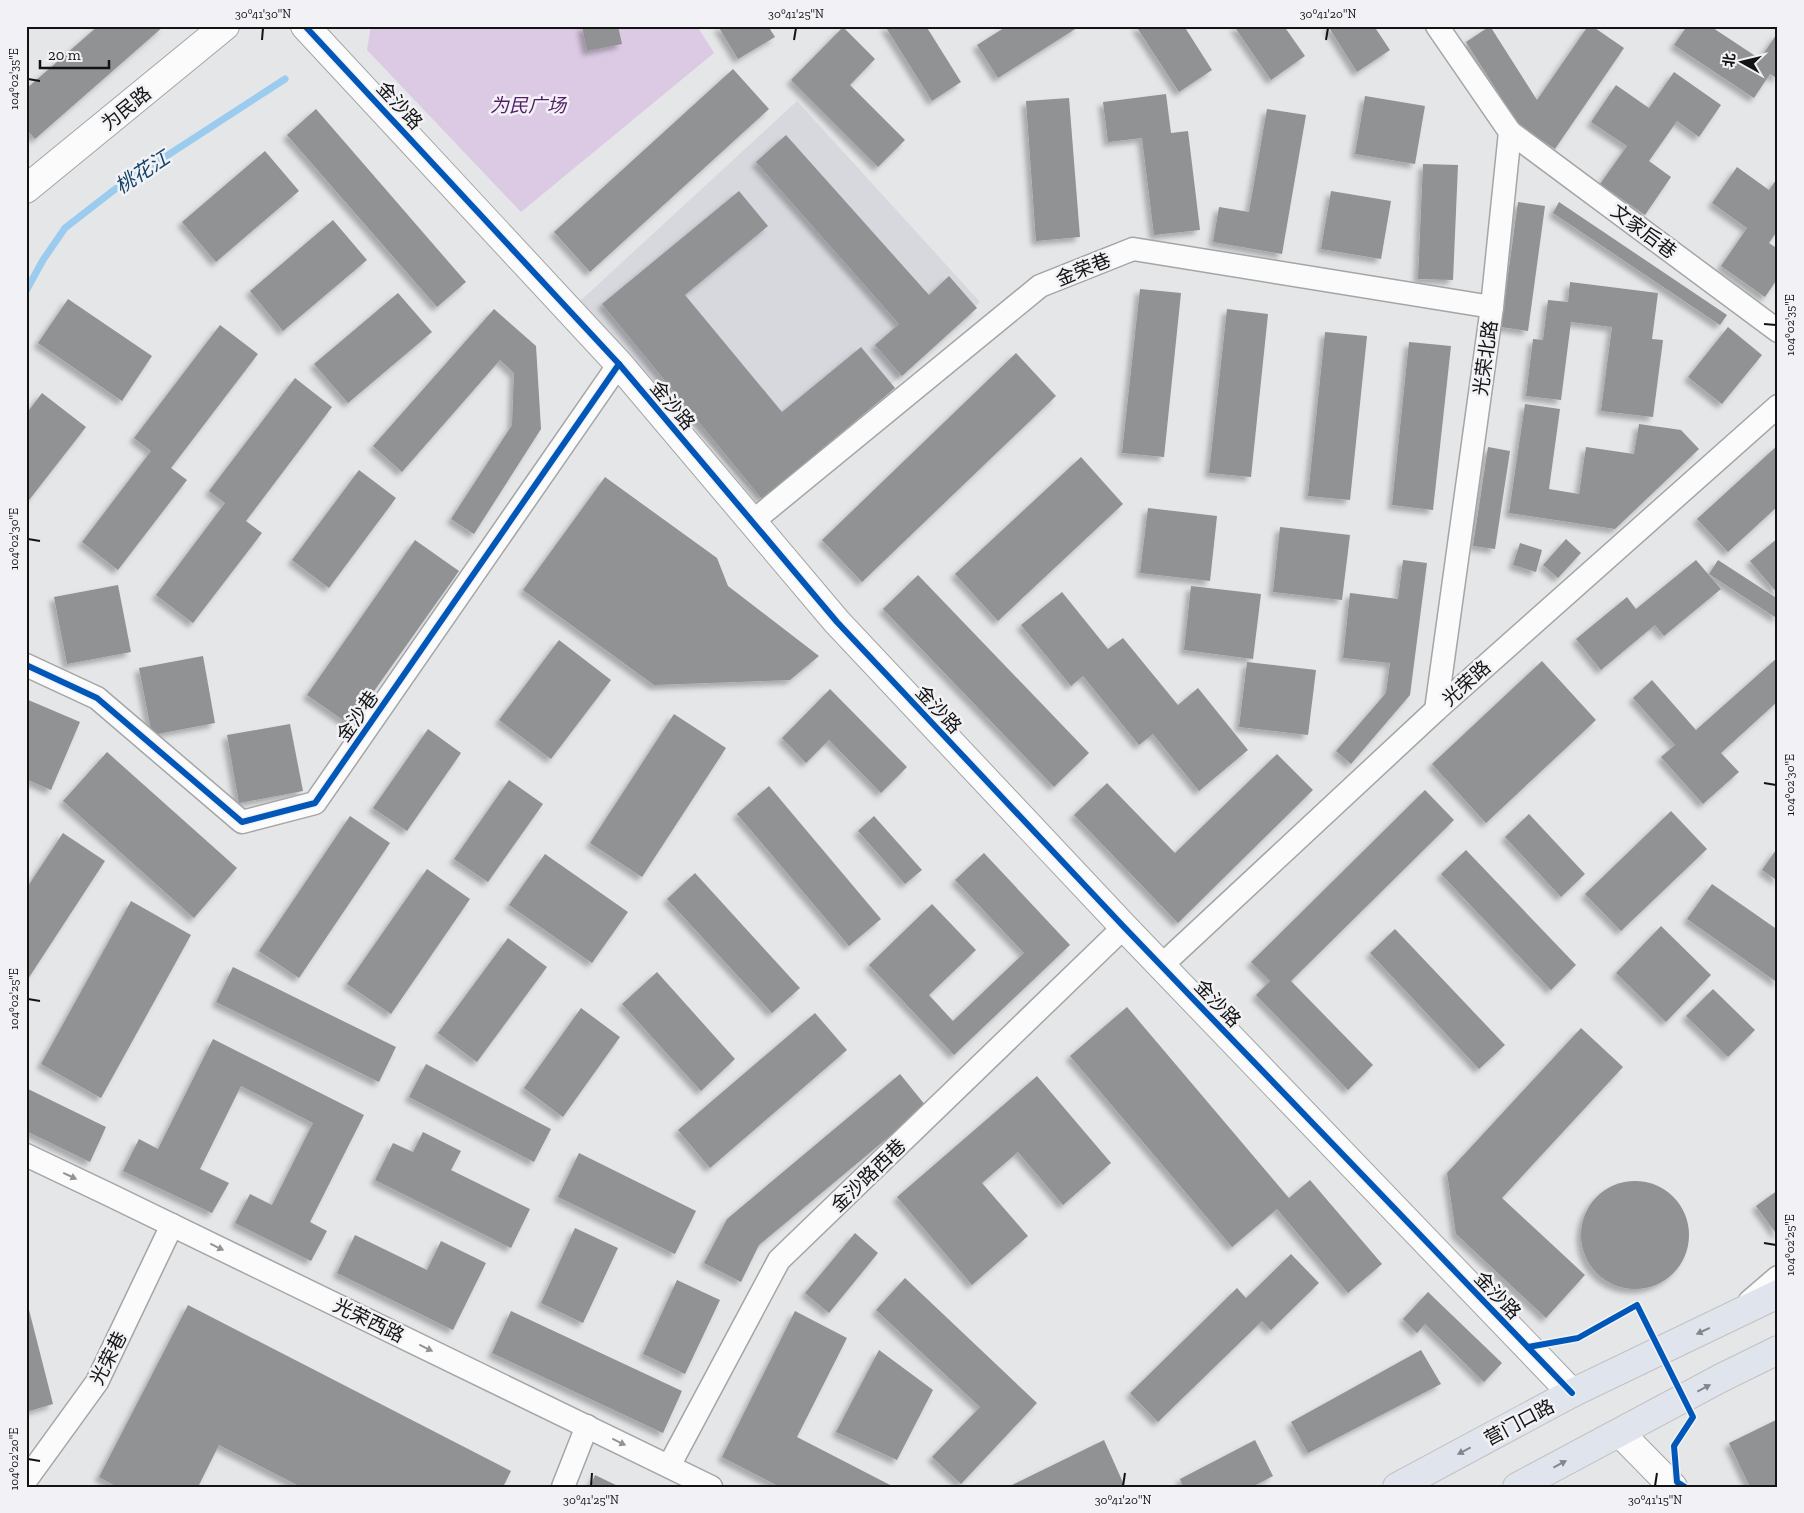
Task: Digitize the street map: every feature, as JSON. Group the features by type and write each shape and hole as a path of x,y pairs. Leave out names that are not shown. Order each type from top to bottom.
{"highway":[{"name":"营门口路","path":"1397,1487 1572,1394 1778,1294"},
{"path":"1517,1487 1721,1378 1778,1350"}],"street":[{"name":"为民路","path":"26,190 225,26"},
{"name":"金沙路","path":"305,26 619,364 837,622 1124,928 1572,1394"},
{"path":"1437,26 1510,132"},
{"name":"光荣北路","path":"1436,710 1492,307 1510,132"},
{"name":"文家后巷","path":"1510,132 1778,331"},
{"name":"金荣巷","path":"752,522 1040,286 1133,249 1492,307"},
{"name":"金沙巷","path":"26,665 97,698 242,822 315,803 619,364"},
{"name":"光荣路","path":"1161,966 1436,710 1778,406"},
{"name":"金沙路西巷","path":"669,1466 779,1260 1124,928"},
{"name":"光荣西路","path":"26,1156 711,1487"},
{"name":"光荣巷","path":"26,1480 98,1382 172,1225"},
{"path":"1728,1319 1778,1277"},
{"path":"563,1487 587,1426"},
{"path":"1620,1433 1673,1487"}],"shaded area":[{"path":"797,101 980,302 763,503 579,302"}],"green space":[{"name":"为民广场","path":"371,26 697,26 714,53 521,212 367,50"}],"building":[{"path":"98,26 164,26 35,139 26,129 26,89"},
{"path":"582,26 618,26 622,44 587,51"},
{"path":"718,26 768,26 775,37 738,59"},
{"path":"885,26 926,26 961,82 932,101"},
{"path":"1007,26 1080,26 998,78 977,45"},
{"path":"1136,26 1184,26 1212,70 1179,92"},
{"path":"1234,26 1284,26 1305,56 1271,80"},
{"path":"1328,26 1374,26 1390,50 1357,72"},
{"path":"1490,26 1537,100 1588,26 1592,26 1624,48 1555,149 1518,124 1466,42"},
{"path":"1687,26 1710,26 1760,59 1778,32 1778,79 1770,74 1754,98 1674,45"},
{"path":"843,27 875,59 850,85 905,140 878,167 791,80"},
{"path":"733,69 769,109 590,272 554,232"},
{"path":"1674,72 1721,105 1699,137 1677,121 1649,161 1671,177 1645,215 1600,184 1627,146 1591,122 1616,85 1649,108"},
{"path":"1166,94 1171,133 1188,131 1200,230 1154,235 1142,138 1108,142 1103,102"},
{"path":"1365,96 1425,106 1415,164 1355,154"},
{"path":"1069,98 1080,237 1036,241 1026,101"},
{"path":"316,109 466,282 437,307 287,135"},
{"path":"1267,109 1306,115 1282,254 1213,242 1219,207 1249,212"},
{"path":"786,135 929,295 949,276 977,308 902,376 875,345 899,324 756,162"},
{"path":"265,151 299,191 216,262 182,222"},
{"path":"1423,164 1458,165 1453,280 1418,279"},
{"path":"1737,167 1769,190 1778,177 1778,230 1769,243 1778,249 1778,278 1765,297 1721,266 1747,228 1712,203"},
{"path":"739,191 768,226 685,295 782,412 861,347 895,388 762,499 602,304"},
{"path":"1331,191 1391,201 1381,259 1321,249"},
{"path":"1518,202 1545,206 1528,331 1501,327"},
{"path":"1559,202 1727,315 1720,325 1553,213"},
{"path":"333,220 367,260 283,331 250,291"},
{"path":"1570,282 1658,293 1652,339 1663,340 1653,417 1601,411 1612,327 1571,322 1561,400 1526,396 1533,339 1543,340 1548,300 1568,302"},
{"path":"1140,289 1181,293 1164,457 1122,453"},
{"path":"398,293 432,332 348,403 314,364"},
{"path":"68,299 152,356 122,401 38,343"},
{"path":"494,309 536,346 541,429 474,534 451,519 512,425 514,373 500,360 402,472 373,446"},
{"path":"1227,309 1268,314 1251,477 1209,473"},
{"path":"220,325 258,354 171,468 187,480 118,570 82,542 151,451 134,438"},
{"path":"1728,327 1762,355 1722,404 1688,377"},
{"path":"1325,332 1367,336 1350,500 1308,496"},
{"path":"1409,342 1451,346 1433,510 1392,505"},
{"path":"1016,353 1056,396 862,582 822,540"},
{"path":"295,378 332,407 246,521 262,533 193,623 156,595 225,503 209,491"},
{"path":"42,393 86,427 26,504 26,414"},
{"path":"1525,404 1560,409 1549,489 1579,494 1586,447 1634,454 1639,424 1681,430 1699,449 1615,529 1509,513"},
{"path":"1778,445 1778,506 1728,552 1697,519"},
{"path":"1488,447 1510,451 1495,549 1473,546"},
{"path":"1081,457 1123,504 998,621 955,574"},
{"path":"359,470 396,498 329,588 292,560"},
{"path":"605,477 717,558 728,586 819,656 790,680 654,685 523,590"},
{"path":"1148,508 1217,516 1210,581 1140,573"},
{"path":"1280,527 1350,535 1342,600 1273,592"},
{"path":"1778,538 1778,594 1750,561"},
{"path":"1566,539 1581,553 1558,578 1543,565"},
{"path":"415,540 459,571 350,725 307,695"},
{"path":"1520,543 1542,550 1536,572 1513,565"},
{"path":"1403,560 1427,563 1410,695 1351,764 1336,751 1386,693 1390,663 1343,658 1350,593 1398,599"},
{"path":"1696,560 1721,589 1664,636 1655,625 1601,670 1576,639 1627,597 1636,609"},
{"path":"1718,560 1778,599 1778,619 1709,574"},
{"path":"918,575 1089,753 1054,787 883,609"},
{"path":"118,585 131,652 67,664 54,597"},
{"path":"1191,586 1261,594 1253,659 1184,650"},
{"path":"1062,592 1108,649 1123,638 1178,705 1198,688 1248,750 1199,791 1153,734 1139,745 1083,676 1071,686 1021,625"},
{"path":"559,640 611,680 551,759 499,720"},
{"path":"203,656 215,723 152,735 139,668"},
{"path":"1778,657 1778,701 1721,753 1739,772 1703,804 1661,757 1675,745 1633,698 1652,680 1696,730"},
{"path":"1542,661 1596,720 1486,823 1432,764"},
{"path":"1247,662 1316,670 1308,735 1239,727"},
{"path":"830,689 907,767 881,793 829,740 806,763 782,738"},
{"path":"26,699 80,722 51,790 26,779"},
{"path":"674,714 726,748 642,877 590,843"},
{"path":"290,724 303,791 239,803 227,735"},
{"path":"428,729 461,753 407,831 373,808"},
{"path":"107,752 237,868 194,918 63,801"},
{"path":"1277,754 1313,790 1178,923 1074,815 1107,783 1175,853"},
{"path":"509,780 543,804 488,882 454,859"},
{"path":"769,786 881,919 849,946 737,814"},
{"path":"1425,790 1454,820 1291,981 1373,1065 1348,1090 1256,995 1270,981 1251,962"},
{"path":"1671,811 1707,849 1621,931 1585,894"},
{"path":"1529,814 1585,874 1561,897 1505,837"},
{"path":"350,816 390,843 299,978 259,951"},
{"path":"874,816 922,870 905,884 858,831"},
{"path":"63,833 105,861 26,982 26,889"},
{"path":"1778,847 1778,881 1762,870"},
{"path":"1466,850 1576,965 1551,990 1441,874"},
{"path":"984,853 1070,945 954,1055 869,965 932,904 976,950 929,995 953,1021 1024,953 955,880"},
{"path":"545,854 628,912 592,963 509,905"},
{"path":"427,869 470,899 391,1014 347,984"},
{"path":"695,873 800,988 772,1013 667,899"},
{"path":"1712,884 1778,930 1778,983 1687,919"},
{"path":"131,901 191,935 101,1098 41,1064"},
{"path":"1661,926 1711,975 1666,1022 1616,973"},
{"path":"1395,929 1505,1045 1479,1069 1370,953"},
{"path":"508,938 547,967 477,1062 438,1033"},
{"path":"233,967 396,1047 379,1082 216,1002"},
{"path":"657,972 735,1059 701,1091 622,1004"},
{"path":"1713,989 1755,1030 1728,1057 1686,1016"},
{"path":"1127,1007 1289,1198 1310,1180 1382,1264 1348,1293 1277,1209 1232,1247 1070,1056"},
{"path":"581,1008 620,1037 563,1117 524,1088"},
{"path":"815,1013 847,1050 710,1168 678,1130"},
{"path":"1581,1028 1623,1067 1502,1198 1585,1275 1546,1318 1456,1234 1447,1173"},
{"path":"213,1039 364,1115 310,1222 327,1231 311,1261 235,1223 250,1194 272,1205 313,1123 241,1086 200,1169 229,1183 212,1213 123,1171 139,1139 158,1149"},
{"path":"426,1064 551,1129 534,1162 409,1097"},
{"path":"900,1074 926,1106 759,1245 741,1282 704,1263 727,1219"},
{"path":"1037,1076 1111,1163 1063,1205 1018,1152 982,1183 1028,1236 972,1285 897,1197"},
{"path":"26,1088 106,1127 90,1162 26,1131"},
{"path":"423,1132 461,1151 451,1170 530,1209 511,1248 375,1180 393,1143 413,1152"},
{"path":"579,1153 696,1211 675,1254 558,1197"},
{"path":"1635,1181 1656,1185 1673,1197 1685,1214 1689,1235 1685,1256 1673,1273 1656,1285 1635,1289 1614,1285 1597,1273 1585,1256 1581,1235 1585,1214 1597,1197 1614,1185"},
{"path":"1778,1190 1778,1236 1756,1206"},
{"path":"575,1228 618,1248 583,1323 541,1303"},
{"path":"855,1233 878,1253 829,1313 805,1293"},
{"path":"355,1235 427,1270 441,1241 486,1263 453,1330 337,1273"},
{"path":"1291,1254 1319,1283 1271,1330 1262,1321 1158,1422 1130,1393 1237,1288 1246,1298"},
{"path":"905,1278 1037,1403 961,1484 932,1457 980,1407 876,1310"},
{"path":"677,1280 720,1300 685,1374 643,1354"},
{"path":"1428,1292 1502,1363 1484,1382 1425,1324 1417,1333 1403,1319"},
{"path":"26,1303 53,1404 26,1412"},
{"path":"188,1305 511,1471 503,1487 301,1487 219,1445 198,1487 117,1487 99,1477"},
{"path":"511,1311 682,1391 663,1433 492,1353"},
{"path":"795,1311 847,1338 797,1437 894,1487 780,1487 722,1457"},
{"path":"879,1350 933,1390 897,1460 836,1432"},
{"path":"1421,1350 1441,1384 1308,1453 1291,1422"},
{"path":"1778,1419 1778,1487 1750,1487 1729,1443"},
{"path":"1104,1440 1125,1487 1008,1487"},
{"path":"1255,1440 1273,1476 1252,1487 1183,1487 1180,1479"},
{"path":"595,1475 620,1487 590,1487"}],"waterway":[{"name":"桃花江","path":"26,291 43,260 65,228 114,190 285,79"}],"cycle path":[{"path":"305,26 619,364 837,622 1124,927 1572,1393"},
{"path":"26,665 97,698 242,822 315,803 619,364"},
{"path":"1528,1347 1578,1338 1637,1305 1693,1417 1674,1446 1677,1482 1685,1487"}]}
